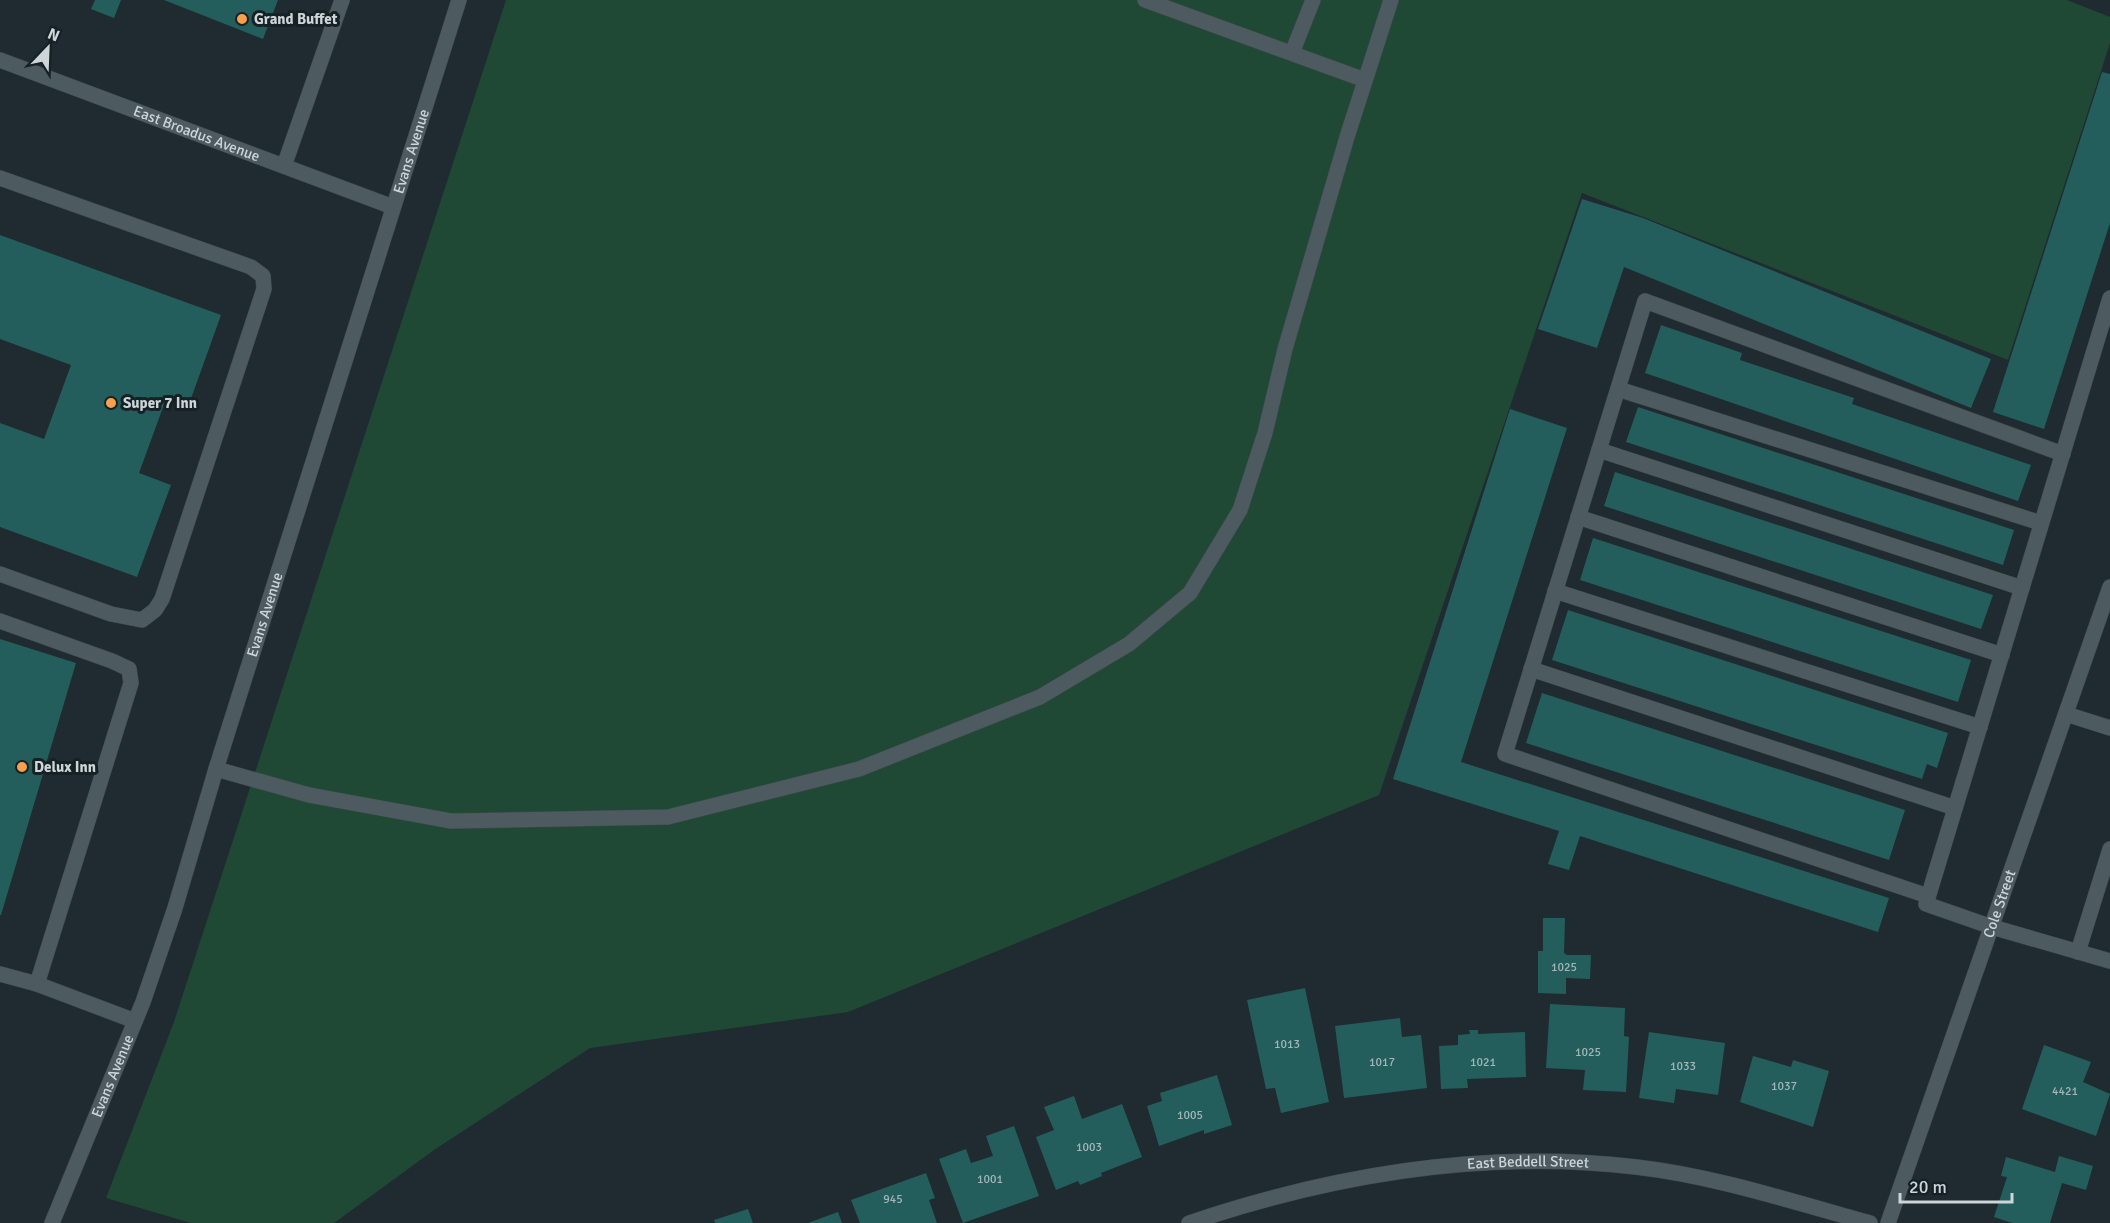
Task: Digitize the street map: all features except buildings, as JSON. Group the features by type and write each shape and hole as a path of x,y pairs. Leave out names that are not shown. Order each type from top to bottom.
{"street":[{"path":"284,166 342,0"},
{"name":"Evans Avenue","path":"52,1223 135,1021 175,908 216,769 459,0"},
{"path":"1145,0 1365,80"},
{"path":"1292,53 1313,0"},
{"path":"216,769 309,795 451,821 668,817 859,770 1040,697 1119,650 1190,593 1240,510 1265,433 1285,349 1391,0"},
{"name":"East Broadus Avenue","path":"0,60 393,207"},
{"path":"0,178 251,267 263,276 264,289 162,599 155,610 142,620 111,614 0,574"},
{"path":"2110,298 1926,904 1992,927 2110,961"},
{"path":"1928,896 1505,754 1645,301 2063,454"},
{"path":"1618,389 2041,524"},
{"path":"1599,450 2022,588"},
{"path":"1578,517 2002,655"},
{"name":"Cole Street","path":"1888,1223 2110,587"},
{"path":"1555,591 1980,727"},
{"path":"0,621 129,669 131,683 37,984"},
{"path":"1531,669 1955,808"},
{"path":"2066,714 2110,728"},
{"path":"2078,952 2110,849"},
{"path":"0,974 37,984 135,1021"},
{"name":"East Beddell Street","path":"1189,1223 1240,1206 1355,1177 1426,1167 1526,1161 1636,1167 1721,1183 1870,1223"}],"green space":[{"path":"506,0 2067,0 2110,17 2110,43 2008,360 1582,193 1379,795 848,1012 590,1048 434,1150 334,1223 191,1223 106,1198 174,1022"}],"place":[{"name":"Grand Buffet","path":"242,19"},
{"name":"Super 7 Inn","path":"111,403"},
{"name":"Delux Inn","path":"22,767"}]}
